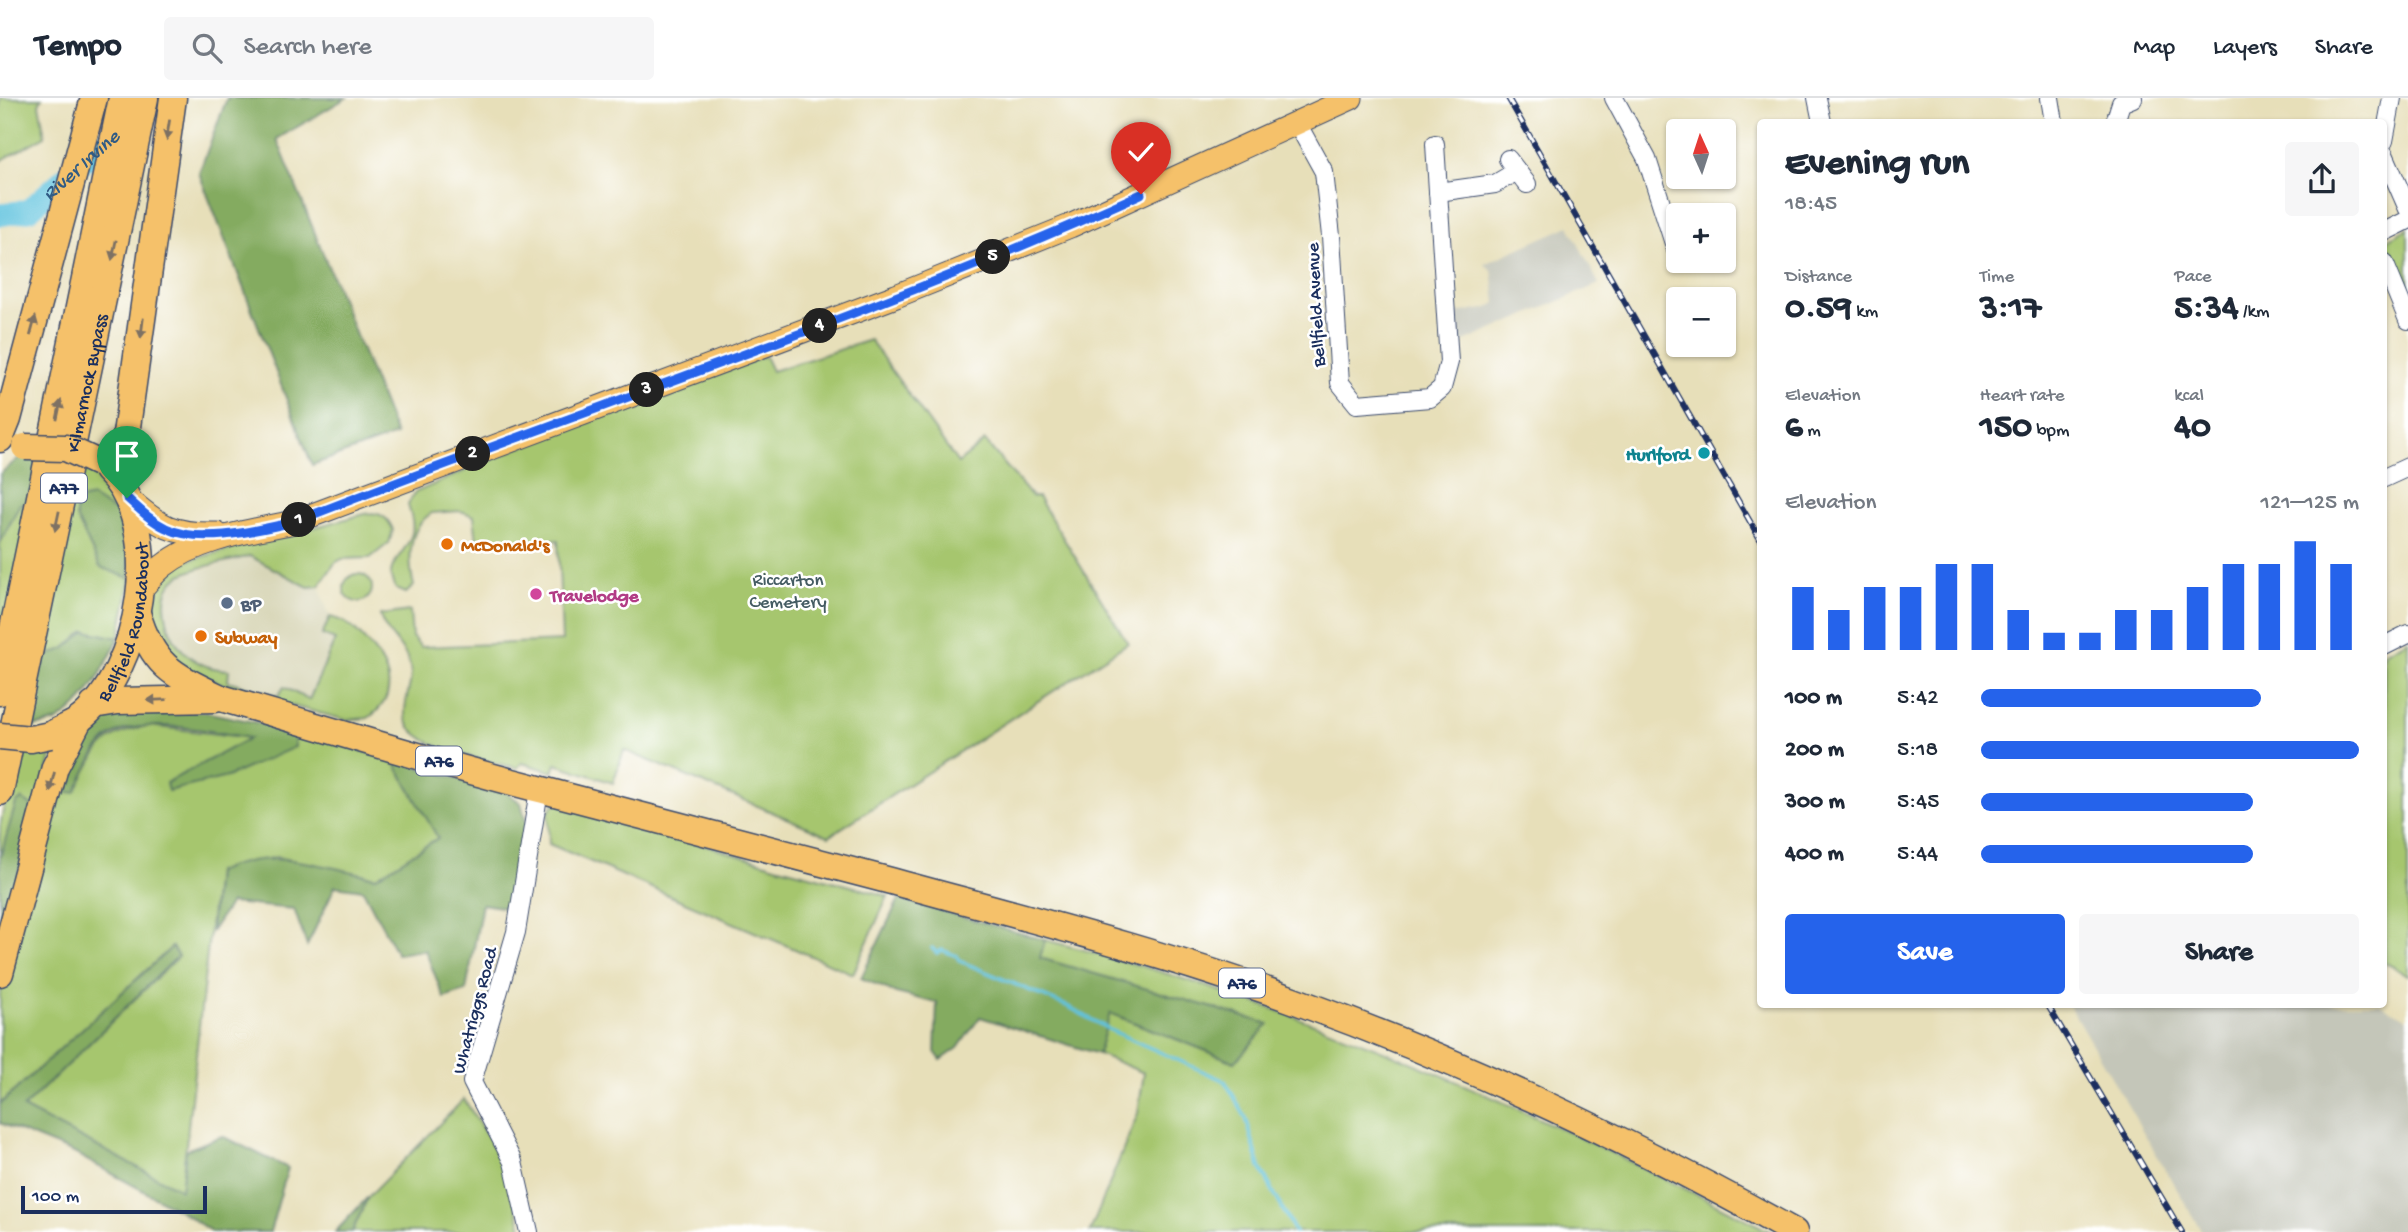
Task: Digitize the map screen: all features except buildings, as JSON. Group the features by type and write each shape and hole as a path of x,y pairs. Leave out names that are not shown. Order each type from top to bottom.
{"highway":[{"path":"0,439 94,98"},
{"name":"Kilmarnock Bypass","path":"0,692 122,98"},
{"name":"Kilmarnock Bypass","path":"0,792 145,98"},
{"path":"123,491 173,98"},
{"name":"Bellfield Roundabout","path":"0,458 25,447 66,448 98,463 123,491 140,544 139,601 123,656 104,692 86,713 50,735 31,739 0,736"},
{"name":"A76","path":"139,601 144,639 153,656 187,682 220,698 539,790 748,842 1096,938 1289,999 1377,1031 1551,1105 1635,1146 1794,1232"},
{"name":"A76","path":"86,713 118,701 220,698"},
{"path":"0,973 55,767 86,713"}],"main road":[{"path":"139,601 162,566 184,552 245,533 294,522 804,332 1070,226 1350,98"},
{"path":"123,491 156,522 186,535 245,533"}],"street":[{"path":"1614,98 1647,159 1666,217"},
{"path":"2050,98 2054,119"},
{"path":"2116,119 2121,103 2133,98"},
{"path":"2387,125 2392,98"},
{"path":"1822,119 1823,99"},
{"name":"Bellfield Avenue","path":"1297,122 1324,172 1340,383 1357,404 1430,398 1442,388 1449,362 1435,144"},
{"path":"2387,161 2408,209"},
{"path":"1438,192 1495,184 1517,171"},
{"path":"2387,230 2408,220"},
{"path":"2387,269 2408,320"},
{"path":"2387,477 2408,467"},
{"path":"2387,644 2408,634"},
{"name":"Whatriggs Road","path":"529,1232 513,1162 472,1082 516,932 539,790"}],"shaded area":[{"path":"1569,226 1599,284 1452,347 1454,313 1486,309 1496,303 1492,270 1484,264"},
{"path":"250,556 308,587 319,586 330,617 322,635 335,640 309,700 284,687 279,696 227,681 228,670 213,669 193,659 170,635 164,601 175,578"},
{"path":"2387,1007 2408,1019 2408,1232 2202,1232 2071,1008"}],"green space":[{"path":"0,98 42,98 39,104 45,136 0,161"},
{"path":"227,98 346,98 277,139 396,435 312,465 199,173"},
{"path":"2408,228 2408,303 2387,258 2387,240"},
{"name":"Riccarton Cemetery","path":"870,340 958,463 985,441 1032,497 1038,497 1128,643 829,836 624,750 613,783 556,764 553,772 522,763 517,768 469,757 432,744 408,724 405,705 411,680 410,667 405,654 385,627 380,615 410,611 412,637 421,647 562,641 558,540 477,542 474,516 461,511 432,513 418,527 411,546 414,586 406,593 396,589 391,573 412,533 408,505 414,493 517,448 765,356 772,371"},
{"path":"41,454 33,503 20,504 0,543 0,474 20,457"},
{"path":"79,460 92,467 125,518 131,579 119,638 85,631 64,649 39,659"},
{"path":"92,497 125,518 131,579 100,567 76,517 76,501"},
{"path":"33,503 0,659 0,543 20,504"},
{"path":"365,514 379,514 388,522 393,530 389,543 370,558 342,559 335,563 319,586 308,587 250,556 198,568 180,576 168,588 165,606 173,637 179,647 196,661 217,669 229,670 228,681 278,696 284,687 309,700 335,640 322,635 330,617 342,621 352,627 377,654 387,673 388,692 378,710 368,718 346,720 254,696 197,674 181,665 159,643 149,609 154,590 182,562"},
{"path":"358,574 368,578 372,588 368,598 358,602 348,598 344,588 348,578"},
{"path":"85,631 119,638 101,673 86,695 68,714 54,722 25,728 39,659 64,649"},
{"path":"2408,640 2408,975 2387,964 2387,651"},
{"path":"120,709 205,712 293,730 295,747 227,777 168,791 166,783 250,738 197,729 135,727 106,740 75,792 61,793 89,733 100,719"},
{"path":"149,726 251,738 166,783 295,747 293,730 393,760 439,837 376,877 276,857 216,872 181,1191 23,1108 178,957 172,947 0,1104 0,993 45,827 73,750 89,733 61,792 75,791 102,746 110,740 119,734"},
{"path":"53,751 36,809 0,858 0,826 15,752"},
{"path":"393,760 506,792 521,803 527,825 508,908 482,904 466,991 444,998 425,950 397,954 363,890 335,886 307,946 294,909 230,903 211,932 216,872 236,864 276,859 376,877 438,838"},
{"path":"22,799 36,809 0,942 0,858 16,803"},
{"path":"566,803 776,866 888,896 853,974 549,844 548,813 554,804"},
{"path":"899,899 1045,940 1040,958 1269,1024 1235,1062 1110,1013 1098,1054 980,1017 958,1048 941,1060 935,1052 937,1003 896,993 861,978"},
{"path":"1045,940 1141,966 1235,996 1417,1065 1594,1144 1771,1232 1090,1232 1138,1113 1144,1073 1098,1054 1109,1013 1235,1062 1039,958"},
{"path":"172,947 178,956 23,1108 181,1190 186,1150 222,1136 288,1168 270,1232 212,1232 179,1210 74,1153 0,1123 0,1104"},
{"path":"464,1099 506,1167 523,1232 352,1232 368,1197"},
{"path":"368,1197 352,1232 335,1232"}],"waterway":[{"name":"River Irvine","path":"0,215 29,210 121,128"},
{"path":"932,948 937,953 942,950 957,956 960,961 1069,1007 1110,1030 1225,1081 1246,1118 1260,1167 1295,1232"}],"railway":[{"path":"1508,98 1757,534"},
{"path":"2049,1008 2182,1232"}],"place":[{"name":"Hurlford","path":"1704,453"},
{"name":"McDonald's","path":"447,544"},
{"name":"Travelodge","path":"536,594"},
{"name":"BP","path":"227,603"},
{"name":"Subway","path":"201,636"}],"route":[{"path":"127,498 156,522 186,535 245,533 294,522 804,332 1070,226 1141,194"}]}
